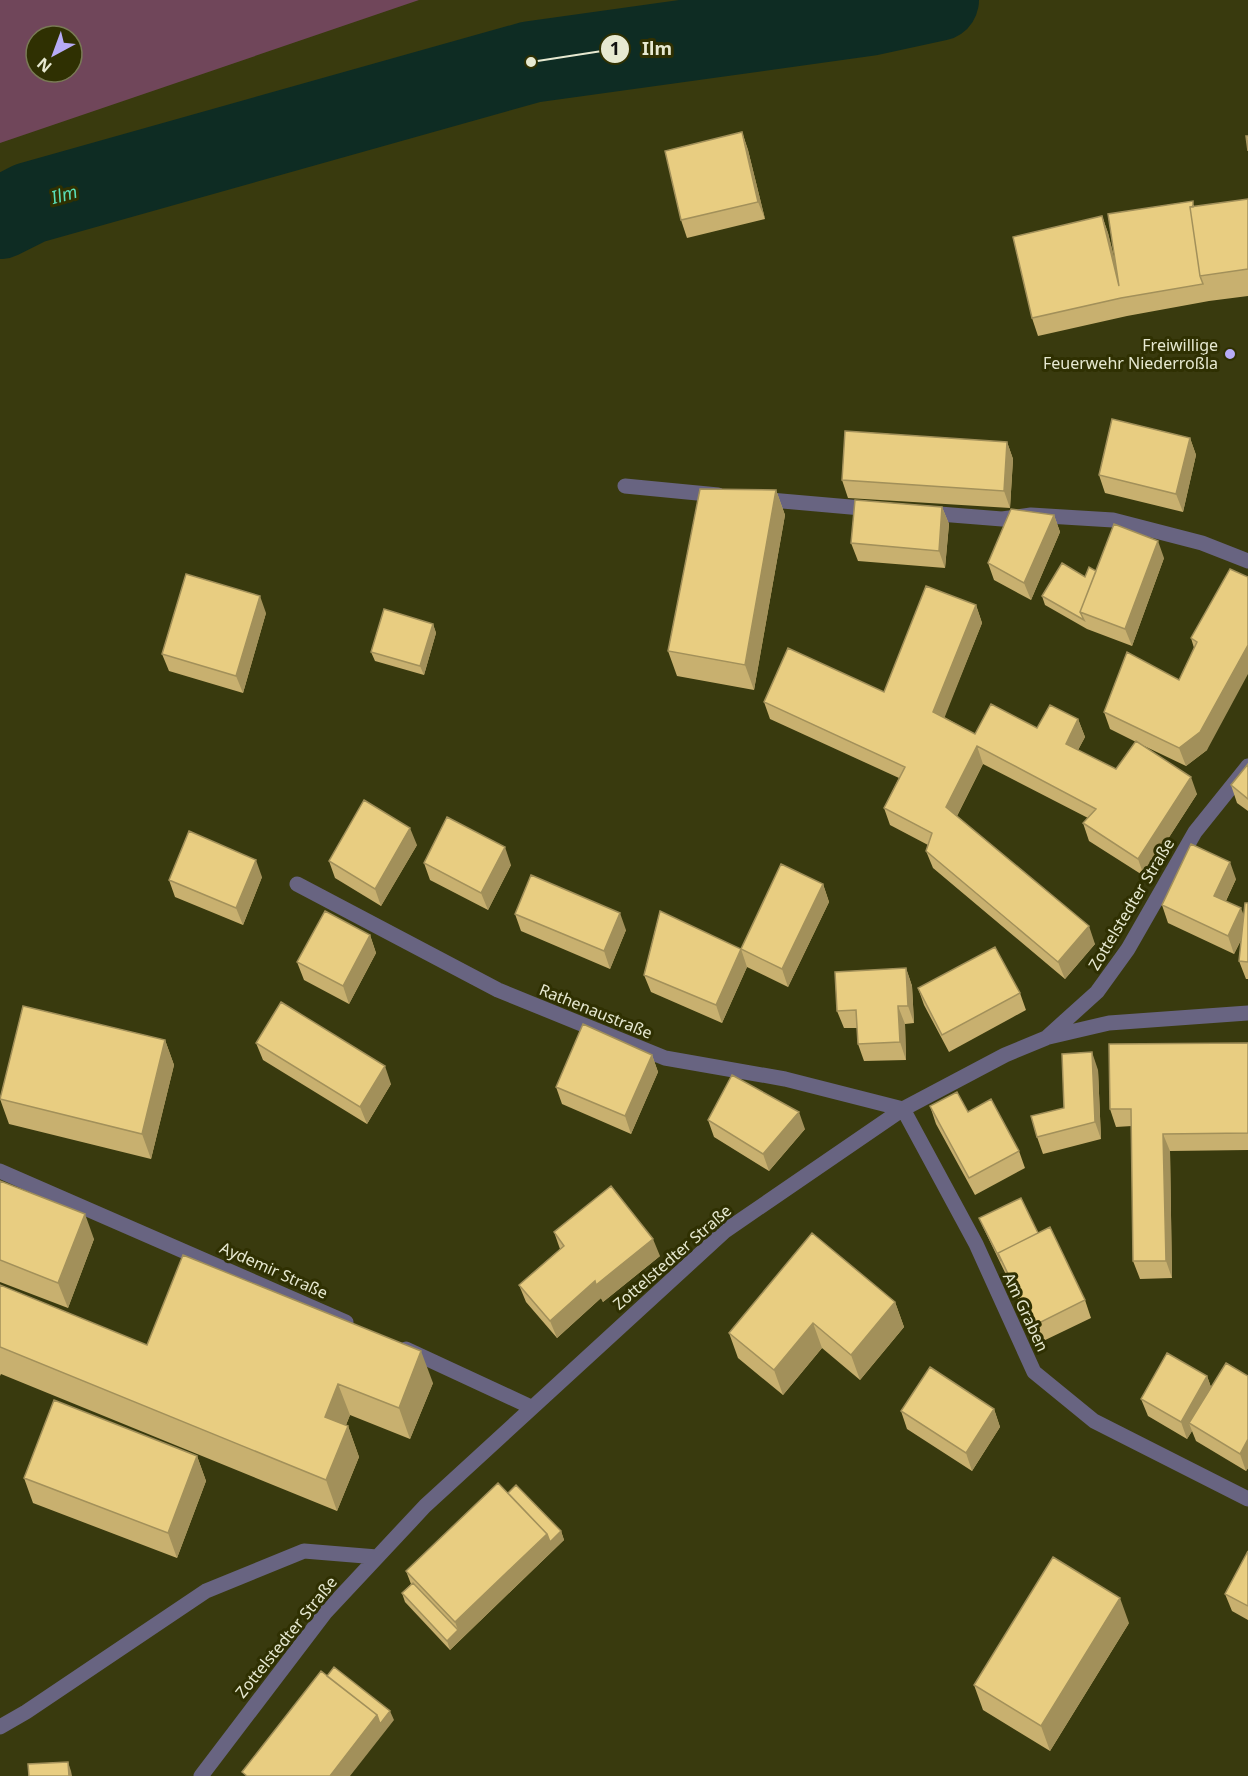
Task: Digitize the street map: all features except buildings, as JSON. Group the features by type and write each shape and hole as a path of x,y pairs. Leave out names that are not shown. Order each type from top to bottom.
{"street":[{"path":"625,486 886,510"},
{"path":"909,512 1002,519 1031,515 1113,520 1202,543 1248,561"},
{"name":"Zottelstedter Straße","path":"201,1776 325,1613 425,1506 725,1231 903,1109 1005,1055 1046,1038 1097,992 1128,950 1196,832 1248,766"},
{"name":"Rathenaustraße","path":"297,884 498,990 665,1058 785,1079 903,1109"},
{"path":"1046,1038 1109,1023 1248,1013"},
{"name":"Am Graben","path":"903,1109 976,1244 1034,1372 1094,1420 1248,1499"},
{"name":"Aydemir Straße","path":"0,1171 273,1288 359,1328"},
{"path":"391,1343 531,1407"},
{"path":"0,1727 26,1712 206,1591 304,1551 377,1557"}],"shaded area":[{"path":"0,0 419,0 0,143"}],"waterway":[{"name":"Ilm","path":"0,218 30,203 531,62 869,15 938,0"}],"place":[{"name":"Ilm","path":"531,62"},
{"name":"Freiwillige Feuerwehr Niederroßla","path":"1230,354"}]}
